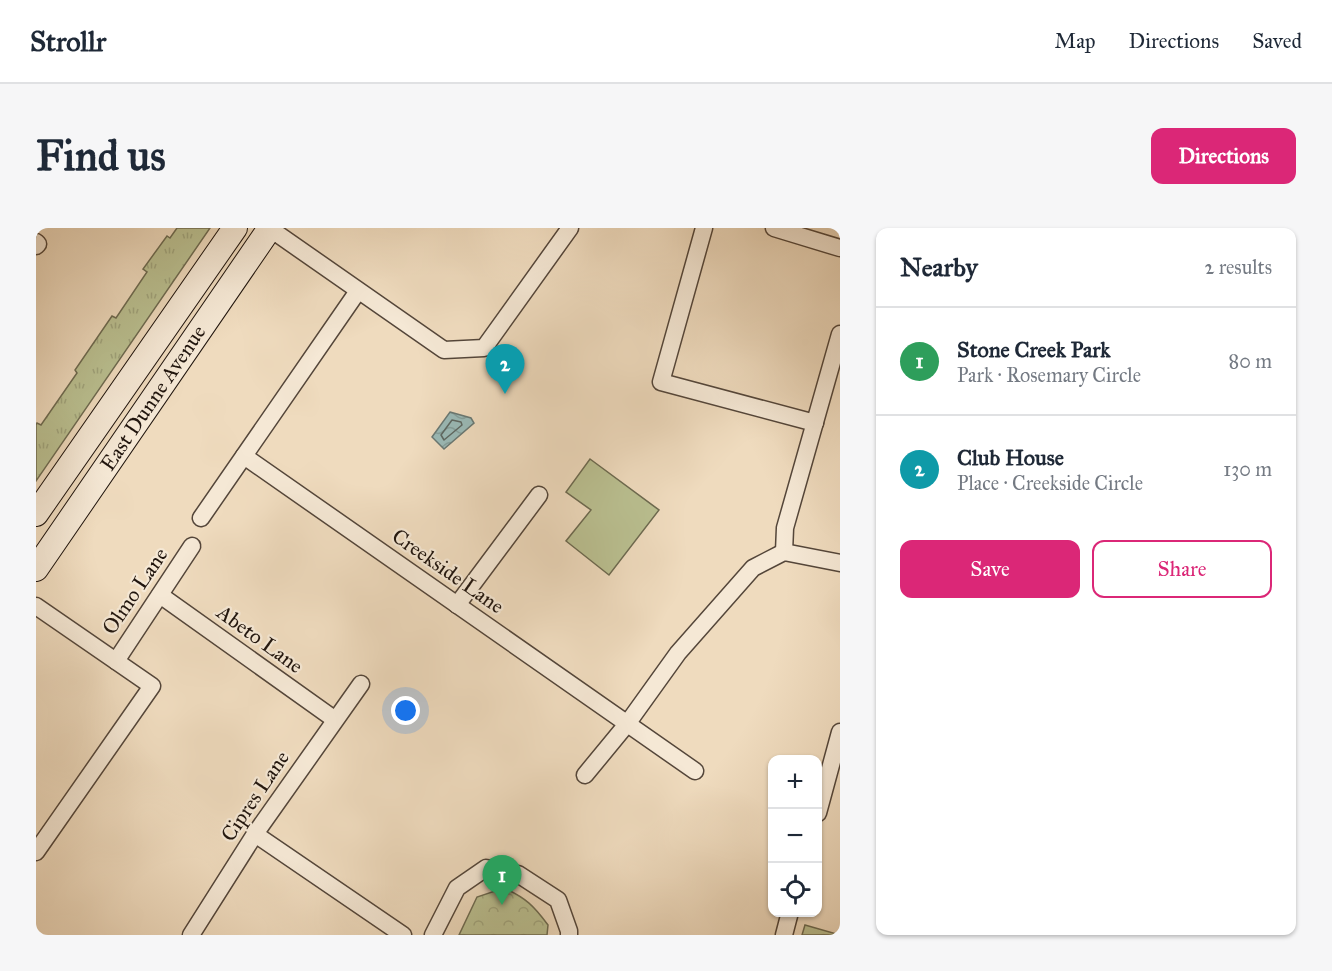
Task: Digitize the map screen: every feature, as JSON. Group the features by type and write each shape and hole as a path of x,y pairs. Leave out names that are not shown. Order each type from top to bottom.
{"main road":[{"name":"East Dunne Avenue","path":"36,514 235,228"},
{"name":"East Dunne Avenue","path":"36,569 269,228"}],"street":[{"path":"269,228 444,350 484,348 570,228"},
{"path":"704,228 661,382 815,423"},
{"path":"774,228 840,248"},
{"path":"201,518 358,291"},
{"path":"784,552 785,528 840,334"},
{"name":"Creekside Lane","path":"244,456 695,771"},
{"path":"457,605 539,495"},
{"name":"Olmo Lane","path":"116,661 192,546"},
{"path":"585,775 627,724 678,653 753,568 784,552 840,563"},
{"name":"Abeto Lane","path":"160,595 334,719"},
{"path":"36,606 152,686 36,852"},
{"name":"Cipres Lane","path":"191,935 255,834 334,719 361,684"},
{"path":"819,809 840,732"},
{"path":"255,834 403,935"},
{"path":"433,935 457,888 486,868 518,874 558,900 569,931 568,935"},
{"path":"784,935 789,917"}],"green space":[{"path":"177,228 210,228 36,481 37,423 41,425 112,316 116,318 147,272 143,269 167,236 170,238"},
{"path":"590,459 659,510 609,575 566,541 591,510 566,492"},
{"path":"504,888 524,899 534,908 548,925 547,935 459,935 477,897"},
{"path":"805,925 840,935 802,935"}],"water":[{"path":"450,412 471,418 474,423 444,449 432,437"}],"place":[{"name":"Club House","path":"505,394"},
{"name":"Stone Creek Park","path":"502,905"}]}
